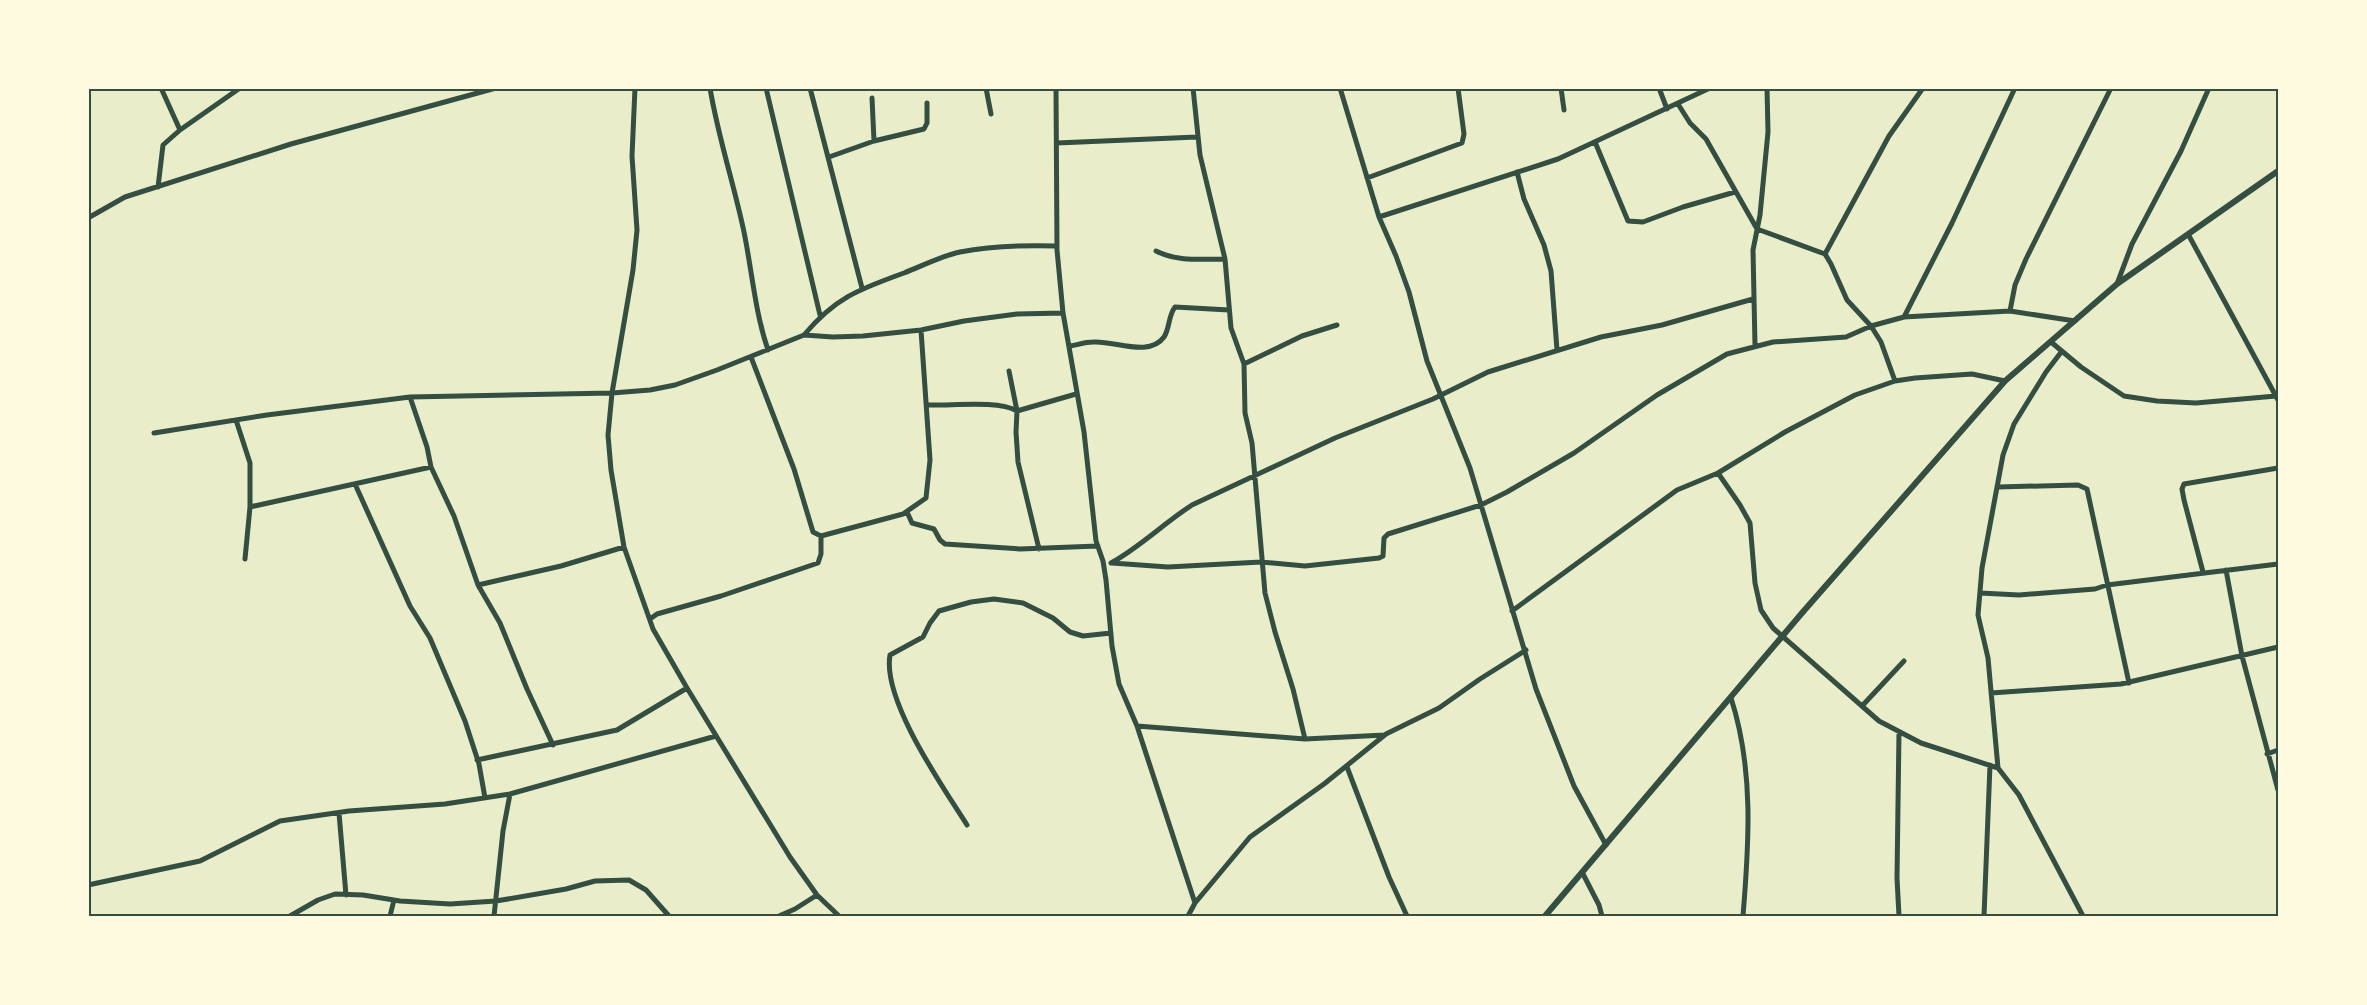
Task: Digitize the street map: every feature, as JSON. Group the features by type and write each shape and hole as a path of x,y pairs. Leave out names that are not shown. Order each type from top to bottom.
{"street":[{"path":"161,88 180,130"},
{"path":"158,187 163,145 229,92 240,88"},
{"path":"88,218 125,197 291,144 496,88"},
{"path":"635,88 632,156 637,230 633,270 612,393 608,435 611,470 624,547 653,629 687,688 790,857 817,895 839,916"},
{"path":"710,88 715,120 743,230 761,328 768,350"},
{"path":"766,88 820,315"},
{"path":"810,88 862,288"},
{"path":"986,88 991,114"},
{"path":"1056,88 1057,246 1062,313 1070,346 1084,432 1098,546 1103,561 1119,684 1137,726 1195,903"},
{"path":"1193,88 1197,137 1225,259 1231,328 1244,364 1245,413 1252,444 1265,593 1293,689 1305,740"},
{"path":"1340,88 1378,217 1409,292 1427,361 1481,505 1536,689 1574,786 1606,845"},
{"path":"1367,178 1462,143 1464,134 1458,88"},
{"path":"1561,88 1564,110"},
{"path":"1659,88 1667,109"},
{"path":"1378,217 1558,159 1710,88"},
{"path":"1755,345 1753,250 1768,132 1767,88"},
{"path":"1825,254 1889,136 1923,88"},
{"path":"1904,317 1952,223 2015,88"},
{"path":"2010,311 2015,285 2026,259 2111,88"},
{"path":"2117,284 2132,244 2181,151 2209,88"},
{"path":"872,98 874,141"},
{"path":"829,158 874,141 924,129 927,123 927,103"},
{"path":"1678,104 1690,123 1706,139 1757,228 1825,254 1847,300 1871,326 1881,342 1895,381"},
{"path":"1058,143 1197,137"},
{"path":"1595,142 1628,220 1643,222 1683,207 1735,192"},
{"path":"1545,916 1782,637 2005,381 2117,284 2278,171"},
{"path":"1517,172 1524,199 1544,245 1551,271 1557,350"},
{"path":"2051,342 2124,396 2196,403 2277,398 2188,234"},
{"path":"154,433 410,397 612,393 675,385 751,357 804,334 820,315 862,288 959,252 1016,246 1057,246"},
{"path":"1156,251 1168,257 1185,260 1225,259"},
{"path":"1112,563 1125,552 1151,538 1174,517 1192,505 1335,438 1401,413 1488,372 1601,337 1692,317 1753,299"},
{"path":"1070,346 1094,342 1133,346 1158,344 1166,335 1171,313 1175,307 1229,310"},
{"path":"1103,561 1168,567 1261,562 1305,566 1378,558 1383,556 1384,538 1388,534 1481,505 1507,492 1574,453 1657,395 1727,354 1755,345 1846,337 1871,326 1904,317 2010,311 2075,321"},
{"path":"804,334 833,337 863,336 921,330 964,321 1017,314 1062,313"},
{"path":"1244,364 1302,336 1337,325"},
{"path":"751,357 790,460 813,532 821,536 907,512 926,498 930,460 921,330"},
{"path":"1998,768 1988,658 1978,615 1982,568 2003,455 2014,424 2046,372 2062,351"},
{"path":"1009,371 1017,411 1018,462 1039,549"},
{"path":"1512,611 1677,490 1718,473 1785,432 1855,395 1895,381 1972,374 2005,381"},
{"path":"927,405 992,405 1010,407 1017,411 1076,394"},
{"path":"410,397 431,467 454,516 478,585 500,623 526,689 553,745"},
{"path":"236,420 250,463 250,507 245,559"},
{"path":"250,507 431,467"},
{"path":"2203,572 2184,500 2182,489 2184,484 2278,468"},
{"path":"1718,473 1750,523 1755,583 1761,610 1773,628 1879,721 1921,743 1998,768 2019,795 2083,916"},
{"path":"355,484 410,606 430,638 465,721 477,760 485,798"},
{"path":"1998,487 2078,485 2087,489 2129,682"},
{"path":"907,512 912,523 934,529 945,544 1039,549 1098,546"},
{"path":"650,619 657,614 721,596 818,563 821,554 821,536"},
{"path":"478,585 561,566 624,547"},
{"path":"1980,593 2019,595 2096,589 2107,585 2278,564"},
{"path":"2226,570 2242,656 2278,790"},
{"path":"967,825 907,723 898,703 889,663 890,655 923,637 939,611 971,602 994,599 1023,603 1053,618 1070,632 1083,636 1111,633"},
{"path":"1991,693 2088,688 2129,682 2278,647"},
{"path":"1188,916 1195,903 1250,837 1347,766 1386,734 1439,708 1526,650"},
{"path":"1862,706 1904,661"},
{"path":"477,760 617,730 687,688"},
{"path":"1731,698 1739,724 1749,801 1749,854 1743,916"},
{"path":"1137,726 1305,740 1386,734"},
{"path":"1899,732 1897,878 1899,916"},
{"path":"88,885 200,861 280,821 339,813 445,804 510,794 716,736"},
{"path":"2267,754 2278,750"},
{"path":"1984,916 1990,765"},
{"path":"1347,766 1407,916"},
{"path":"494,916 503,831 510,794"},
{"path":"339,813 346,894"},
{"path":"1582,872 1599,905 1602,916"},
{"path":"290,916 318,900 335,894 450,904 496,901 566,889 595,881 629,880 646,890 669,916"},
{"path":"779,916 817,895"},
{"path":"390,916 394,900"}]}
